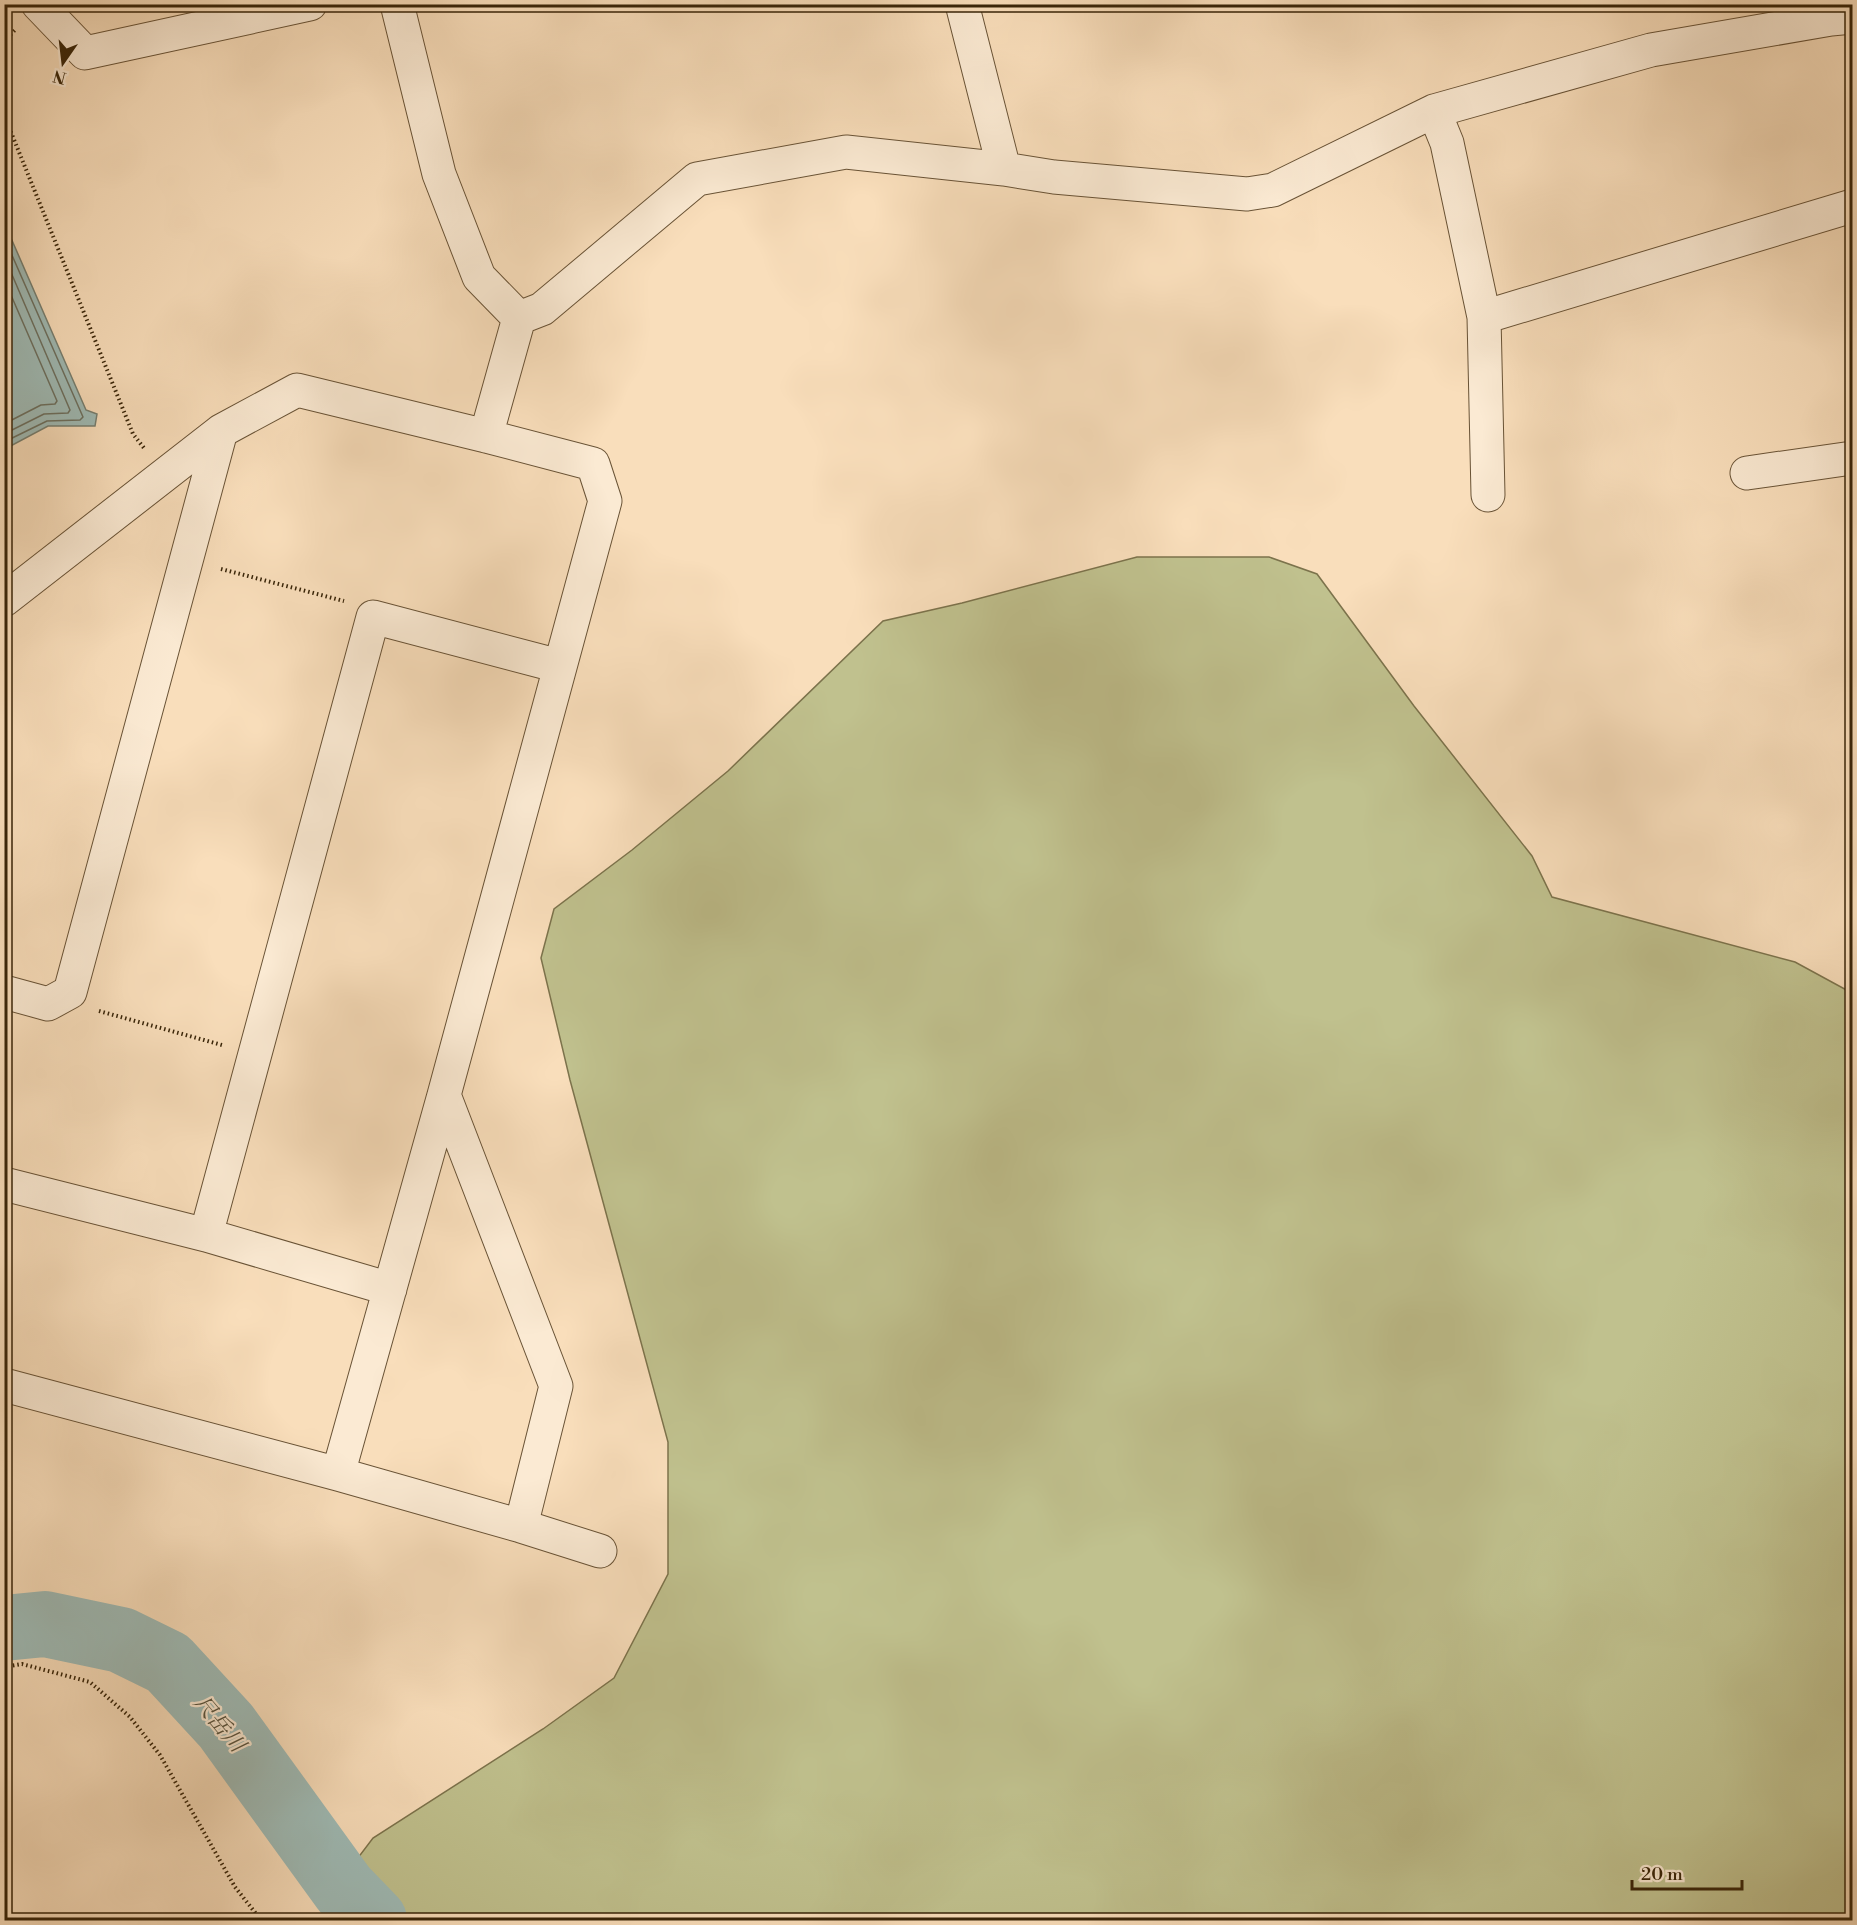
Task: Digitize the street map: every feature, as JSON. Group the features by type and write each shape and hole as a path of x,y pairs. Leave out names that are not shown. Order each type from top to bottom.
{"street":[{"path":"38,4 86,53 310,4"},
{"path":"397,4 438,174 480,277 519,318"},
{"path":"962,4 1004,169"},
{"path":"519,318 542,309 697,179 846,152 1004,169 1054,177 1247,194 1273,190 1434,111 1651,50 1852,17"},
{"path":"1434,111 1447,143 1484,316 1488,495"},
{"path":"1484,316 1852,206"},
{"path":"486,436 519,318"},
{"path":"4,600 221,431 297,390 593,464 605,501 444,1095 338,1474"},
{"path":"4,992 48,1004 70,992 221,431"},
{"path":"1747,473 1852,458"},
{"path":"206,1235 373,617 559,666"},
{"path":"444,1095 556,1386 521,1526"},
{"path":"4,1184 206,1235 390,1288"},
{"path":"4,1385 338,1474 600,1551"}],"path":[{"path":"4,115 133,434 166,474"},
{"path":"186,560 356,604 373,617"},
{"path":"70,992 81,1006 254,1054"},
{"path":"4,1667 22,1664 90,1682 130,1717 160,1755 235,1887 261,1920"}],"green space":[{"path":"1137,557 1269,557 1317,574 1414,706 1532,856 1552,897 1795,962 1852,993 1852,1920 326,1920 326,1900 373,1838 543,1729 614,1678 668,1574 668,1442 570,1080 541,958 554,909 632,850 728,771 883,621 962,603"}],"water":[{"path":"4,222 86,410 97,414 95,426 48,426 5,449"}],"waterway":[{"name":"尺岳川","path":"4,1628 45,1624 121,1640 168,1663 226,1726 344,1889 374,1920"}]}
